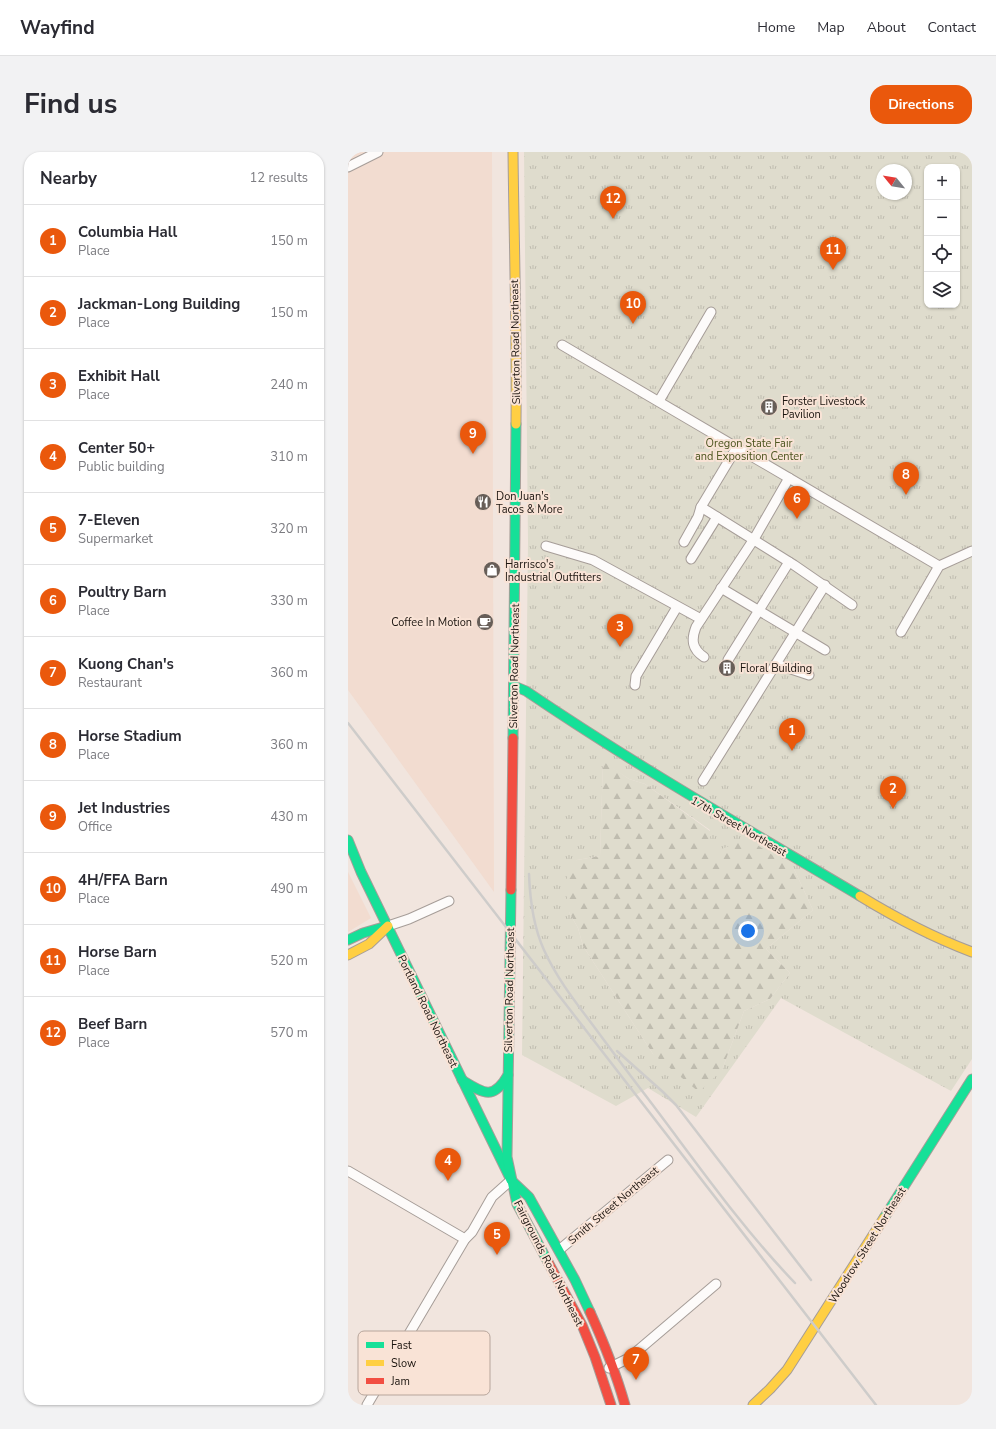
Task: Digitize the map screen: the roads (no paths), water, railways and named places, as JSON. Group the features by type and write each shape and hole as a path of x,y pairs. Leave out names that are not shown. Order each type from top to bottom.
{"main road":[{"name":"Silverton Road Northeast","path":"510,1180 507,1148 514,686 517,335 514,267 514,152"},
{"name":"17th Street Northeast","path":"514,686 526,691 675,788 742,828 910,924 953,946 972,952"},
{"name":"Portland Road Northeast","path":"348,840 361,872 510,1180"},
{"path":"348,940 363,933 388,926"},
{"path":"348,955 369,944 388,926"},
{"path":"462,1080 479,1091 485,1093 498,1090 503,1085 508,1074"},
{"name":"Woodrow Street Northeast","path":"753,1405 787,1370 972,1080"},
{"name":"Fairgrounds Road Northeast","path":"510,1180 529,1197 559,1250 589,1309 614,1367 625,1405"},
{"name":"Fairgrounds Road Northeast","path":"510,1180 517,1204 582,1325 611,1405"}],"street":[{"path":"348,166 378,152"},
{"path":"658,402 711,312"},
{"path":"562,345 939,566"},
{"path":"684,542 698,516 701,507 737,448"},
{"path":"704,657 695,650 693,634 701,619 754,539 789,478"},
{"path":"701,507 825,585 852,605"},
{"path":"691,559 717,517"},
{"path":"546,546 593,560 701,619"},
{"path":"900,632 939,566 972,550"},
{"path":"728,660 789,562"},
{"path":"703,781 825,585"},
{"path":"721,588 825,650"},
{"path":"635,685 636,676 677,607"},
{"path":"776,664 792,668 809,675"},
{"path":"388,926 409,919 449,901"},
{"name":"Smith Street Northeast","path":"559,1250 668,1160"},
{"path":"348,1171 465,1239"},
{"path":"410,1331 492,1197 510,1180"},
{"path":"600,1372 614,1367 629,1358 716,1284"},
{"path":"366,1405 372,1395"}],"railway":[{"path":"348,723 876,1405"},
{"path":"529,874 531,904 537,932 549,961 561,981 581,1010 718,1192 755,1239 795,1283"},
{"path":"617,1051 676,1105 811,1280"}],"place":[{"name":"Beef Barn","path":"613,219"},
{"name":"Horse Barn","path":"833,270"},
{"name":"4H/FFA Barn","path":"633,324"},
{"name":"Forster Livestock Pavilion","path":"769,407"},
{"name":"Jet Industries","path":"473,454"},
{"name":"Horse Stadium","path":"906,495"},
{"name":"Don Juan's Tacos & More","path":"483,502"},
{"name":"Poultry Barn","path":"797,519"},
{"name":"Harrisco's Industrial Outfitters","path":"492,570"},
{"name":"Coffee In Motion","path":"485,622"},
{"name":"Exhibit Hall","path":"620,647"},
{"name":"Floral Building","path":"727,668"},
{"name":"Columbia Hall","path":"792,751"},
{"name":"Jackman-Long Building","path":"893,809"},
{"name":"Center 50+","path":"448,1181"},
{"name":"7-Eleven","path":"497,1255"},
{"name":"Kuong Chan's","path":"636,1380"}],"park label":[{"name":"Oregon State Fair and Exposition Center","path":"749,449"}]}
